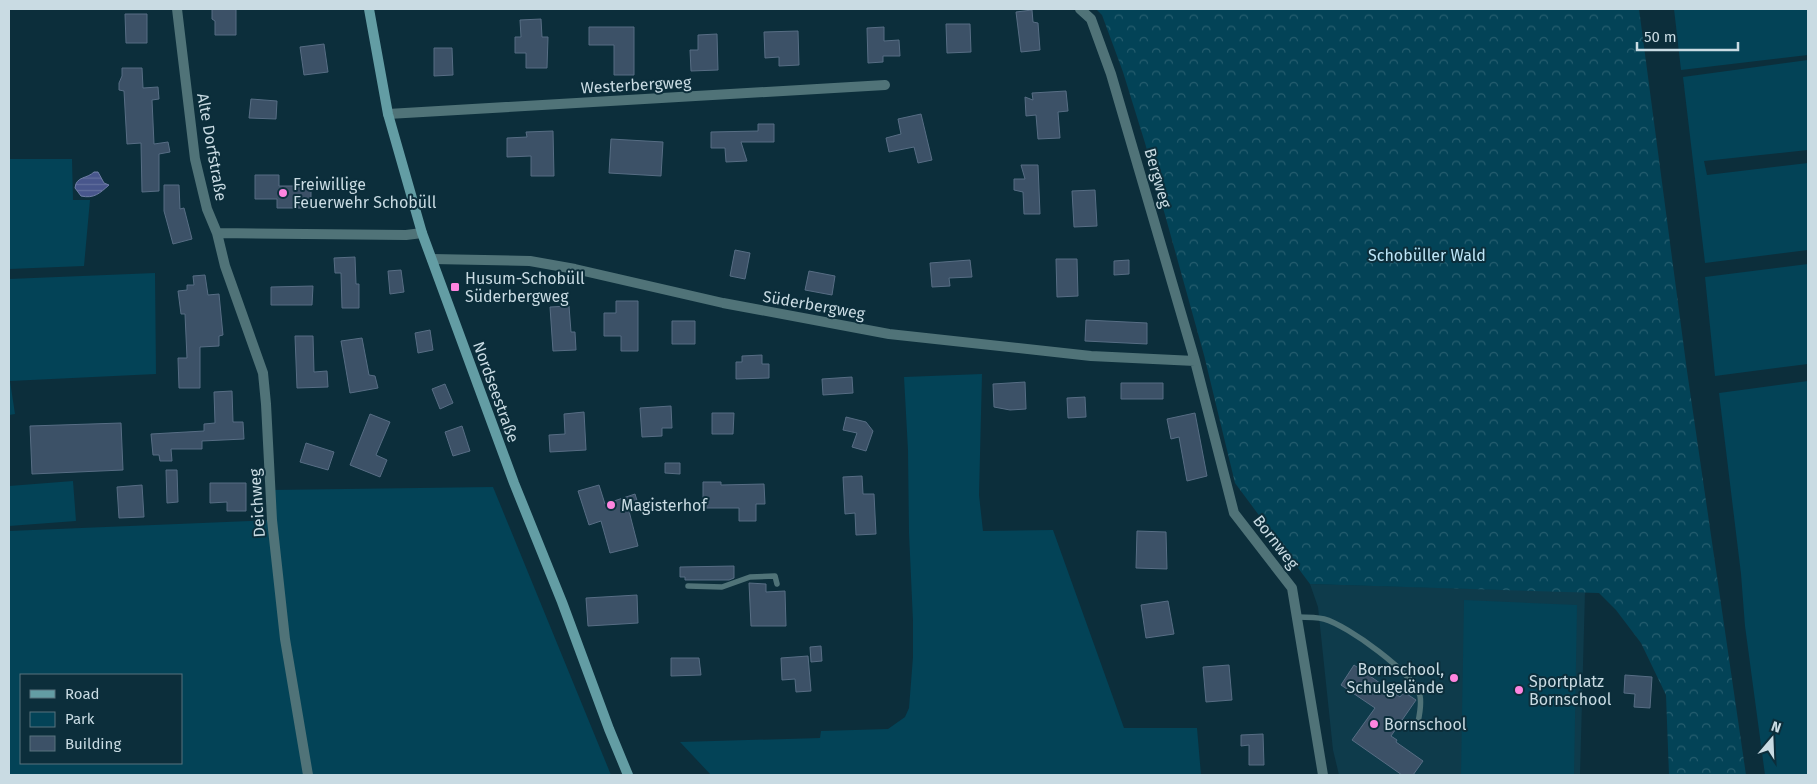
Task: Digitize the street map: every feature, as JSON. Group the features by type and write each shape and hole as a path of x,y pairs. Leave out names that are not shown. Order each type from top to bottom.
{"main road":[{"name":"Nordseestraße","path":"369,9 388,114 422,233 514,483 628,775"}],"street":[{"name":"Alte Dorfstraße","path":"177,9 195,159 207,209 217,233"},
{"name":"Bergweg","path":"1080,9 1091,20 1111,74 1195,361"},
{"name":"Westerbergweg","path":"388,114 885,85"},
{"path":"217,233 406,236 422,233"},
{"name":"Deichweg","path":"217,233 225,266 263,373 272,520 285,639 308,775"},
{"name":"Süderbergweg","path":"432,259 530,261 575,269 723,304 889,334 1091,356 1195,361"},
{"name":"Bornweg","path":"1195,361 1234,514 1292,588 1323,775"}],"lane":[{"path":"688,586 722,587 750,577 775,576 777,584"},
{"path":"1297,617 1326,620 1368,643 1401,671 1417,689 1420,697 1417,727"}],"shaded area":[{"name":"Bornschool, Schulgelände","path":"1310,584 1585,592 1580,775 1339,775 1333,750 1318,607"}],"green space":[{"name":"Schobüller Wald","path":"1096,9 1639,9 1687,371 1746,775 1669,775 1666,695 1641,643 1616,610 1599,593 1310,584 1235,483 1204,355 1145,143 1123,72 1102,15"},
{"path":"1674,9 1808,9 1808,55 1681,70"},
{"path":"1808,60 1808,150 1704,161 1707,175 1808,163 1808,250 1705,263 1683,77"},
{"path":"9,159 72,159 73,200 90,200 84,266 9,269"},
{"path":"1808,264 1808,364 1715,376 1705,277"},
{"path":"155,273 156,374 10,381 15,414 9,415 9,279"},
{"path":"982,374 979,495 983,531 1053,530 1124,728 1197,728 1201,775 711,775 680,742 820,738 821,731 888,729 905,717 909,708 913,657 913,621 904,377"},
{"path":"1808,381 1808,775 1765,775 1745,626 1741,574 1719,393"},
{"path":"73,481 76,521 9,526 9,486"},
{"path":"493,487 611,775 9,775 9,531 272,520 270,490"},
{"name":"Sportplatz Bornschool","path":"1464,600 1577,605 1574,775 1461,775"}],"water":[{"path":"94,172 98,172 104,183 109,185 93,196 81,196 75,188 77,181"}],"building":[{"path":"212,9 236,9 236,35 215,35 215,21 212,19"},
{"path":"1032,10 1033,22 1038,23 1040,50 1021,52 1016,12"},
{"path":"125,14 147,14 147,43 126,43"},
{"path":"541,19 542,37 548,37 547,68 526,68 526,53 515,53 515,37 521,37 520,20"},
{"path":"946,24 970,24 971,52 947,53"},
{"path":"589,27 634,27 634,75 614,75 614,45 589,45"},
{"path":"884,27 884,41 899,40 900,56 883,56 883,62 868,63 867,28"},
{"path":"798,31 799,65 779,66 779,57 765,58 764,32"},
{"path":"717,34 718,70 691,71 690,50 698,50 698,35"},
{"path":"324,44 328,72 304,75 300,47"},
{"path":"434,48 452,48 453,75 434,76"},
{"path":"122,68 142,68 143,88 158,87 159,99 152,100 154,144 168,142 170,152 159,154 159,191 142,192 141,143 127,144 124,91 119,90"},
{"path":"1066,91 1068,111 1058,112 1060,138 1038,139 1036,115 1026,116 1025,97 1033,100 1032,93"},
{"path":"251,99 277,101 276,119 249,118"},
{"path":"921,114 932,160 918,163 914,147 889,152 886,138 901,134 898,119"},
{"path":"758,124 774,124 774,142 741,142 747,161 726,162 725,148 711,148 711,132 758,131"},
{"path":"553,131 554,176 531,176 531,156 507,157 507,138 527,137 526,132"},
{"path":"611,139 663,142 661,176 609,173"},
{"path":"1021,165 1038,165 1040,214 1024,214 1023,192 1014,190 1014,179 1025,179"},
{"name":"Freiwillige Feuerwehr Schobüll","path":"255,175 279,175 279,186 311,186 311,208 277,208 277,199 255,199"},
{"path":"164,185 179,185 180,209 184,208 192,239 173,244 164,211"},
{"path":"1095,190 1097,226 1074,227 1072,191"},
{"path":"735,250 750,253 745,279 730,276"},
{"path":"355,257 356,284 359,284 359,308 342,308 341,273 335,273 334,258"},
{"path":"1056,259 1077,259 1078,296 1057,297"},
{"path":"970,260 972,277 949,278 950,286 932,287 930,263"},
{"path":"1129,260 1129,274 1114,275 1114,261"},
{"path":"401,270 404,292 390,294 388,271"},
{"path":"809,271 835,276 832,295 805,290"},
{"path":"205,275 208,295 219,294 223,335 219,336 219,346 200,347 200,388 179,388 178,358 187,358 185,314 181,314 178,291 187,290 187,285 194,285 193,276"},
{"path":"313,286 312,305 271,305 271,287"},
{"path":"616,301 638,301 638,351 621,351 621,336 604,336 604,313 616,313"},
{"path":"569,306 571,332 575,332 576,350 553,351 550,307"},
{"path":"1086,320 1147,323 1147,344 1085,341"},
{"path":"672,321 695,321 695,344 672,344"},
{"path":"430,330 433,350 418,353 415,333"},
{"path":"295,336 313,336 314,372 327,371 328,387 297,388"},
{"path":"362,338 369,375 375,376 378,388 350,393 341,341"},
{"path":"762,355 762,364 769,364 769,378 736,379 736,362 742,362 742,356"},
{"path":"852,377 853,393 823,395 822,379"},
{"path":"1025,382 1026,409 1010,410 994,407 993,384"},
{"path":"1121,383 1163,383 1163,399 1121,399"},
{"path":"445,384 453,403 440,409 432,389"},
{"path":"232,391 233,422 243,422 244,439 202,441 202,449 171,449 172,461 160,461 159,455 153,455 151,434 204,431 204,424 215,423 214,392"},
{"path":"1085,397 1086,417 1068,418 1067,398"},
{"path":"671,406 672,428 662,428 662,436 642,437 640,408"},
{"path":"584,412 586,450 550,452 549,435 565,434 564,414"},
{"path":"712,413 734,413 733,434 712,434"},
{"path":"1195,413 1207,476 1187,481 1179,437 1171,439 1167,419"},
{"path":"370,414 390,422 376,455 387,460 380,477 350,465"},
{"path":"846,417 866,422 873,431 866,451 852,447 857,433 843,430"},
{"path":"121,423 123,470 32,474 30,426"},
{"path":"462,426 470,451 453,456 445,432"},
{"path":"306,443 334,452 328,470 300,462"},
{"path":"665,463 680,463 680,474 665,473"},
{"path":"166,470 177,470 178,502 167,503"},
{"path":"862,476 863,494 874,494 876,534 856,535 855,513 845,514 843,477"},
{"path":"703,482 721,482 721,485 764,484 765,504 756,504 756,521 739,521 739,508 703,508"},
{"path":"210,483 246,483 246,511 227,511 227,502 210,503"},
{"path":"142,485 144,517 119,518 117,487"},
{"path":"599,485 605,504 635,494 639,507 629,511 638,546 610,553 601,521 589,525 578,491"},
{"path":"1137,531 1166,532 1167,569 1136,568"},
{"path":"734,566 734,578 729,580 685,580 685,577 680,577 680,567"},
{"path":"749,583 766,584 766,592 785,591 786,626 751,626"},
{"path":"637,595 638,623 588,626 586,598"},
{"path":"1168,601 1174,634 1146,638 1141,605"},
{"path":"821,646 822,661 811,662 810,647"},
{"path":"808,656 811,691 796,692 795,679 782,680 781,658"},
{"path":"671,658 699,658 701,675 671,676"},
{"path":"1229,665 1232,700 1206,702 1203,667"},
{"name":"Bornschool","path":"1354,665 1400,697 1404,692 1416,700 1391,736 1397,740 1396,742 1423,761 1413,775 1402,775 1352,740 1375,708 1341,685"},
{"path":"1625,675 1652,677 1650,708 1634,707 1635,694 1624,693"},
{"path":"1263,734 1264,765 1249,765 1249,745 1241,746 1241,735"}],"place":[{"name":"Freiwillige Feuerwehr Schobüll","path":"283,193"},
{"name":"Husum-Schobüll Süderbergweg","path":"455,287"},
{"name":"Magisterhof","path":"611,505"},
{"name":"Bornschool, Schulgelände","path":"1454,678"},
{"name":"Sportplatz Bornschool","path":"1519,690"},
{"name":"Bornschool","path":"1374,724"}]}
